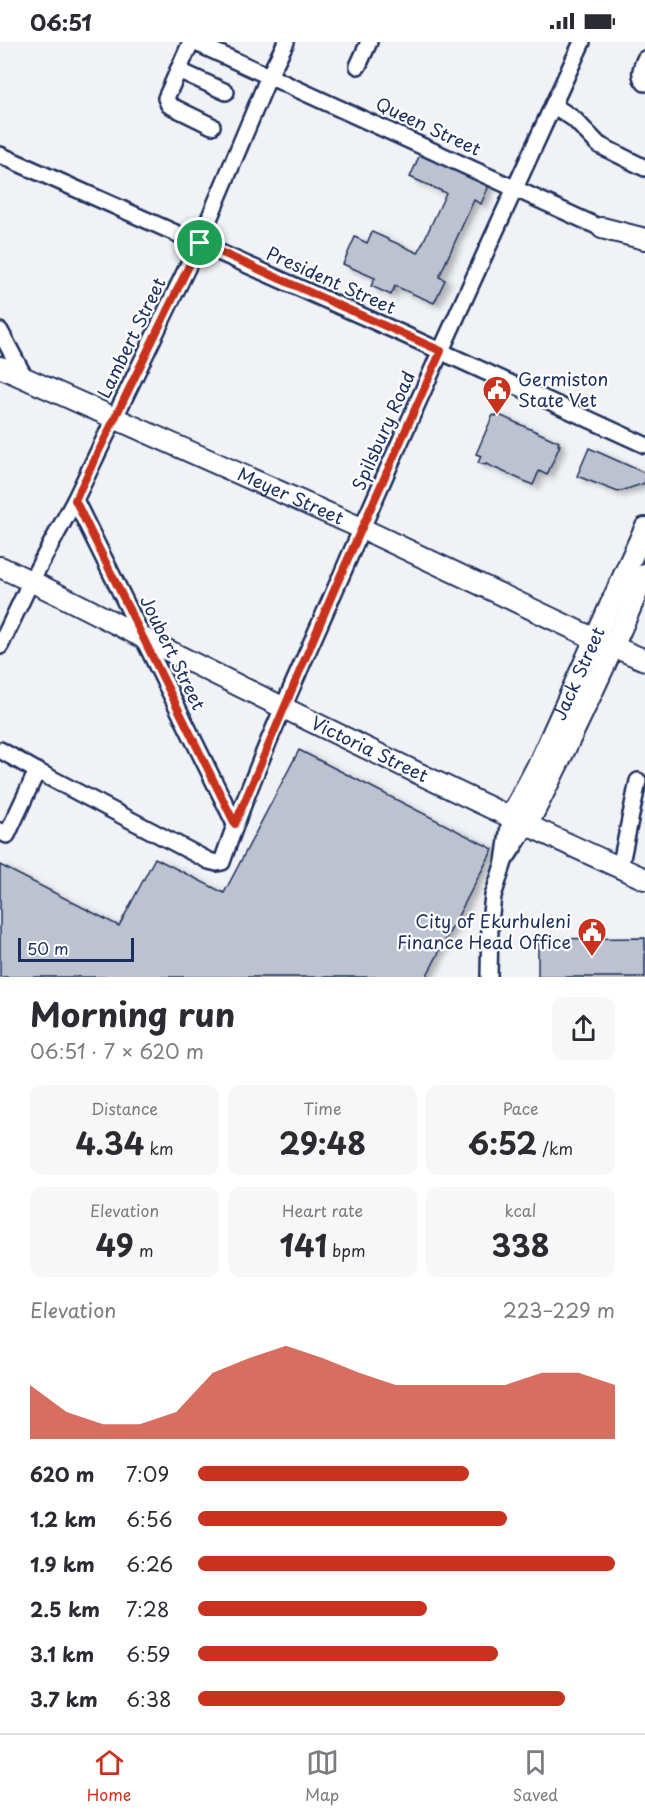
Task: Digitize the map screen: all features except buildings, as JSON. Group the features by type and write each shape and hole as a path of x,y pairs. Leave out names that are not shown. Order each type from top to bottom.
{"main road":[{"path":"602,228 645,239"},
{"name":"Meyer Street","path":"0,367 362,528 595,639 645,660"},
{"name":"Jack Street","path":"518,822 540,761 645,528"},
{"name":"Victoria Street","path":"0,567 518,822 645,879"},
{"name":"Jack Street","path":"518,822 555,770 614,646 645,574"}],"street":[{"path":"193,42 166,98 169,105 212,126"},
{"name":"Queen Street","path":"193,42 645,248"},
{"name":"Lambert Street","path":"0,646 31,581 75,500 200,243 269,76 286,42"},
{"path":"358,66 369,42"},
{"name":"Spilsbury Road","path":"37,771 209,861 222,862 235,824 283,707 514,188 582,42"},
{"path":"645,59 640,70 645,82"},
{"path":"178,69 226,92"},
{"path":"553,105 574,119 599,146 645,168"},
{"name":"President Street","path":"0,155 441,351 645,445"},
{"path":"0,331 26,378"},
{"name":"Joubert Street","path":"75,500 235,824"},
{"path":"0,750 37,771 7,835 0,831"},
{"path":"620,868 638,781"},
{"path":"489,977 493,896 518,822"}],"place":[{"name":"Germiston State Vet","path":"497,416"},
{"name":"City of Ekurhuleni Finance Head Office","path":"592,958"}],"route":[{"path":"200,243 441,351 283,707 235,824 75,500 200,243"}]}
